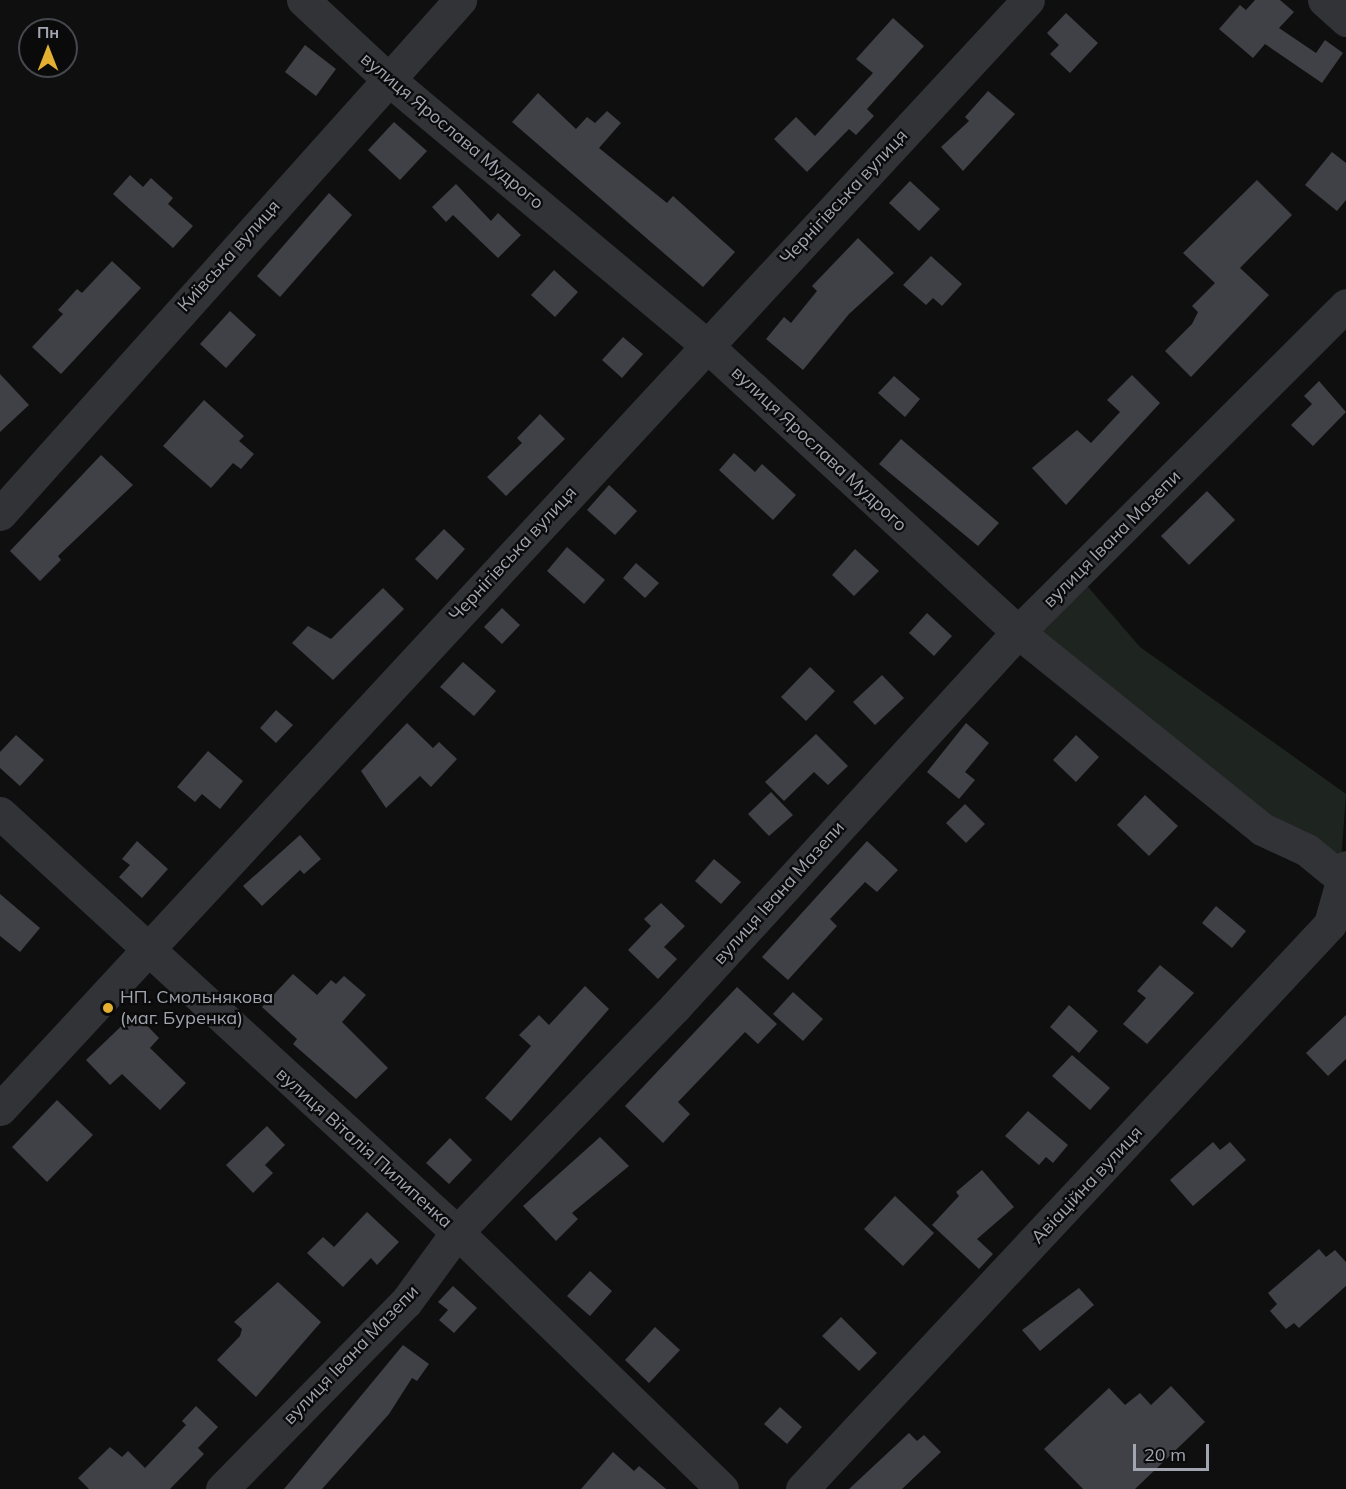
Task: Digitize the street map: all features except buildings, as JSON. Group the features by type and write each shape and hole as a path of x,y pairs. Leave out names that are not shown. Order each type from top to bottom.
{"street":[{"name":"вулиця Ярослава Мудрого","path":"303,0 387,78 706,345 1018,632 1263,829 1307,850 1344,875"},
{"name":"Київська вулиця","path":"0,514 387,78 460,0"},
{"name":"Чернігівська вулиця","path":"0,1109 1028,0"},
{"path":"1324,0 1346,20"},
{"name":"вулиця Івана Мазепи","path":"222,1489 406,1302 457,1232 675,1007 1018,632 1346,305"},
{"name":"вулиця Віталія Пилипенка","path":"0,813 145,951 457,1232 722,1489"},
{"name":"Авіаційна вулиця","path":"802,1489 1330,924 1344,875"}],"shaded area":[{"path":"1082,580 1140,647 1346,794 1341,862 1267,821 1029,631"}],"place":[{"name":"НП. Смольнякова (маг. Буренка)","path":"108,1008"}]}
